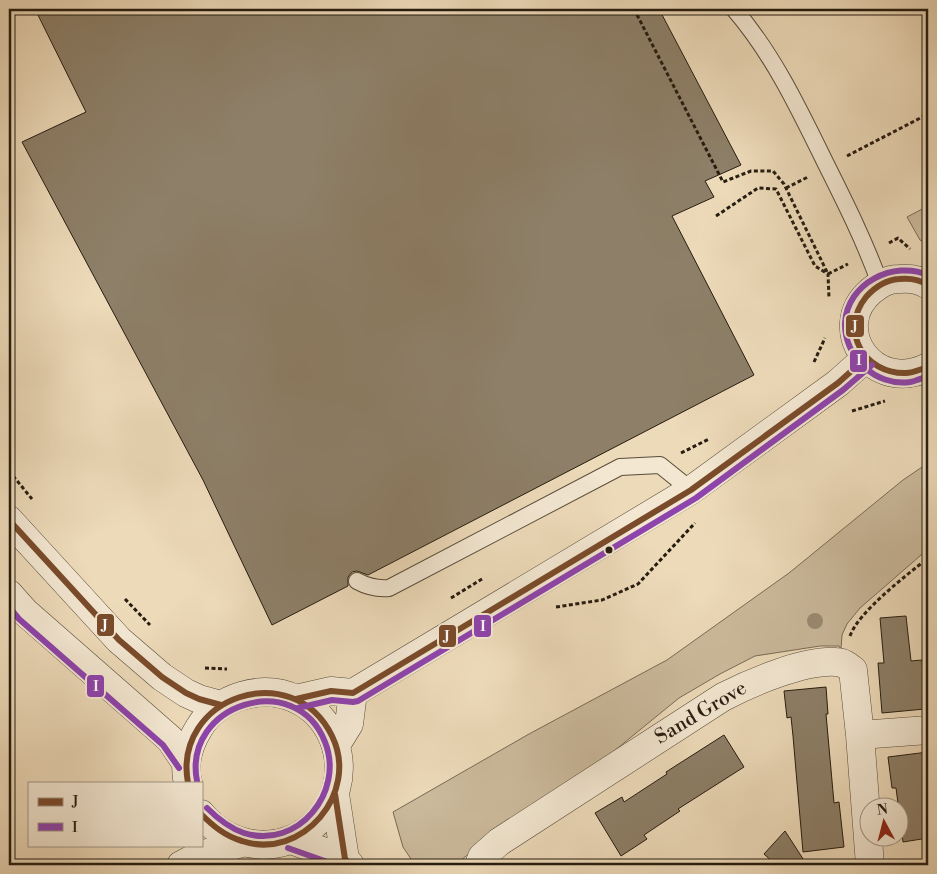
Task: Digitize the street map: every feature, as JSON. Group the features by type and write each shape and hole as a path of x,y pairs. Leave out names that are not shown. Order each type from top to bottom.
{"street":[{"path":"928,285 909,278 891,279 880,284 863,298 857,310 854,326 856,341 866,358 879,369 900,375 916,373 928,367"},
{"path":"296,698 331,691 353,692 691,490 838,383 866,358"},
{"path":"9,520 119,640 162,677 186,693 221,705"},
{"path":"9,594 25,612 170,739 187,773"},
{"name":"Sand Grove","path":"479,865 482,857 499,842 703,709 748,683 809,664 838,662 853,670"},
{"path":"853,670 870,865"},
{"path":"336,745 350,724 353,692"},
{"path":"187,773 192,740 204,720 221,705 238,696 258,693 278,694 296,698 321,719 330,731 336,745 339,778 335,794 325,813 310,829 291,840 266,846 241,842 228,838 202,815"},
{"path":"860,735 928,730"},
{"path":"335,794 347,862"},
{"path":"291,840 347,862"},
{"path":"181,865 198,856 241,842"},
{"path":"181,865 186,846"}],"lane":[{"path":"734,9 753,31 770,58 809,129 860,233 880,284"},
{"path":"357,581 368,587 389,588 620,467 660,465 691,490"}],"path":[{"path":"634,9 723,182 751,171 773,171 786,188 828,274 829,299"},
{"path":"786,188 928,114"},
{"path":"716,216 758,188 776,190 815,266 828,274"},
{"path":"810,366 816,360 827,333"},
{"path":"660,465 712,437"},
{"path":"9,471 35,502"},
{"path":"853,670 848,641 853,629 880,599 928,558"},
{"path":"444,603 456,593 488,575"},
{"path":"122,597 157,632"},
{"path":"200,666 234,669"}],"shaded area":[{"path":"928,206 928,245 920,240 907,217"},
{"path":"928,463 928,549 860,608 847,624 842,635 841,649 839,646 820,646 755,656 679,698 592,769 476,848 455,865 415,865 403,847 393,812 529,734 667,660 789,573 903,480"}],"building":[{"path":"35,9 659,9 741,165 705,181 714,197 672,216 754,375 368,575 357,571 352,572 348,577 348,586 272,625 203,480 22,142 86,112"},
{"path":"906,616 911,661 922,660 925,709 882,713 878,663 884,663 880,618"},
{"path":"826,687 828,714 826,714 834,803 839,802 844,847 803,852 791,717 787,718 784,691"},
{"path":"724,735 744,767 678,809 680,811 644,835 647,839 621,856 595,813 622,797 624,802 667,774 666,772"},
{"path":"928,752 928,838 910,841 910,796 897,796 896,788 892,788 888,757"},
{"path":"785,831 807,865 776,865 764,854"}],"transit line":[{"name":"I","path":"928,275 915,271 901,271 887,273 875,278 863,286 854,297 848,309 845,323 850,347 864,367 874,374 885,380 897,382 910,382 928,376"},
{"name":"J","path":"928,285 918,280 906,279 889,281 881,285 866,297 858,310 855,323 856,336 860,348 878,366 891,371 906,373 928,367"},
{"name":"J","path":"296,699 331,691 353,693 691,490 838,383 866,358"},
{"name":"I","path":"298,708 332,700 358,701 696,498 843,390 872,365"},
{"name":"J","path":"9,520 119,640 162,677 186,693 221,705"},
{"name":"I","path":"9,607 19,619 163,745 179,768"},
{"name":"J","path":"188,782 188,753 198,728 216,709 239,697 265,693 291,698 314,712 332,736 339,758 338,779 332,800 320,817 304,832 285,841 264,845 242,841 230,836 210,823 202,815"},
{"name":"I","path":"197,781 197,754 207,732 223,715 245,705 268,702 291,706 311,719 325,742 329,761 328,780 322,797 312,813 299,825 282,833 264,836 244,833 224,823 207,808"},
{"name":"J","path":"335,794 345,859 350,865"},
{"name":"I","path":"288,848 336,865"}]}
